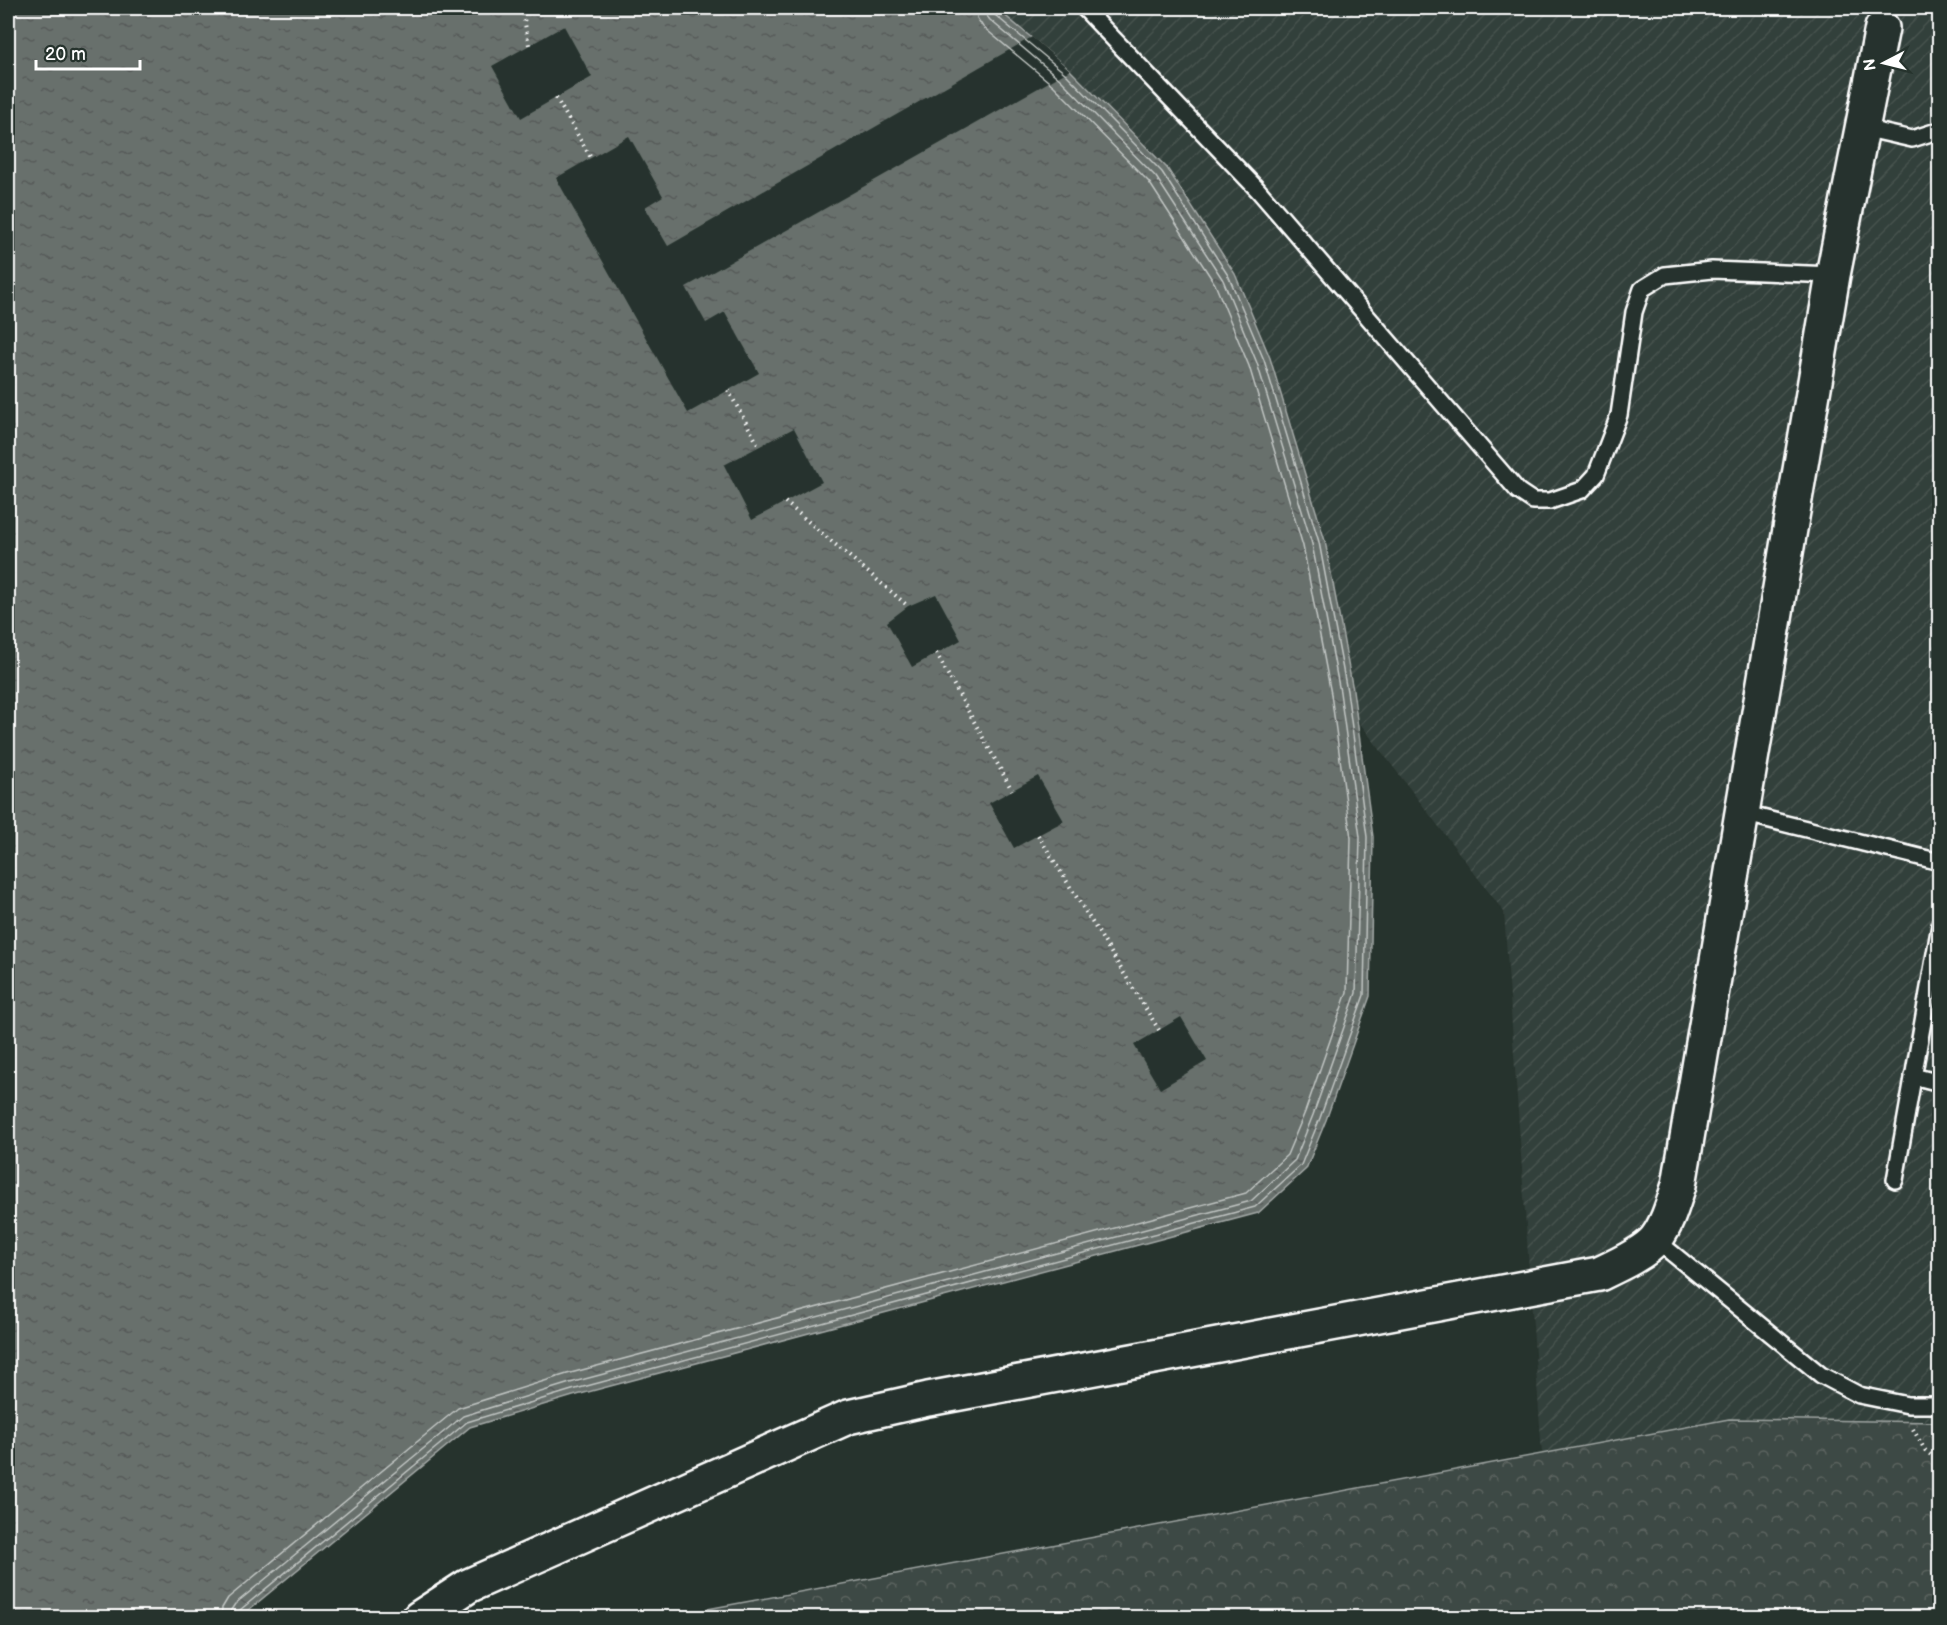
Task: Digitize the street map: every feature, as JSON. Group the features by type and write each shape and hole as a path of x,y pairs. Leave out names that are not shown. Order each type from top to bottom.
{"street":[{"path":"419,1617 468,1586 848,1417 940,1396 1599,1274 1625,1262 1656,1240 1669,1217 1678,1185 1833,275 1882,28"}],"lane":[{"path":"1084,8 1258,190 1518,491 1533,501 1550,501 1566,497 1582,490 1596,475 1619,415 1634,312 1642,289 1665,275 1712,270 1833,275"},
{"path":"1863,128 1912,139 1940,130"},
{"path":"1742,813 1940,862"},
{"path":"1895,1180 1940,925"},
{"path":"1913,1076 1940,1083"},
{"path":"1656,1240 1821,1375 1859,1395 1908,1404 1940,1405"}],"path":[{"path":"522,8 529,45"},
{"path":"556,98 591,158"},
{"path":"728,390 759,446"},
{"path":"785,502 908,606"},
{"path":"936,653 1012,790"},
{"path":"1038,835 1159,1030"},
{"path":"1908,1404 1914,1433 1925,1450 1940,1463"}],"shaded area":[{"path":"824,8 1939,8 1939,1617 1552,1597 1504,912 1074,349"}],"green space":[{"path":"1729,1419 1939,1422 1939,1617 706,1617 708,1609"}],"water":[{"path":"8,8 996,8 1070,70 1167,168 1235,274 1270,358 1325,541 1353,690 1373,837 1370,996 1306,1169 1258,1213 573,1396 470,1427 240,1617 8,1618"}],"pier":[{"path":"564,26 592,77 521,118 492,66"},
{"path":"1032,37 1070,70 686,287 706,323 725,312 759,373 688,413 556,178 629,136 663,196 645,207 668,246"},
{"path":"794,428 822,482 752,520 724,465"},
{"path":"936,594 961,640 912,667 887,622 908,606"},
{"path":"1038,776 1064,821 1014,848 989,803"},
{"path":"1181,1017 1207,1061 1160,1089 1134,1045"}]}
